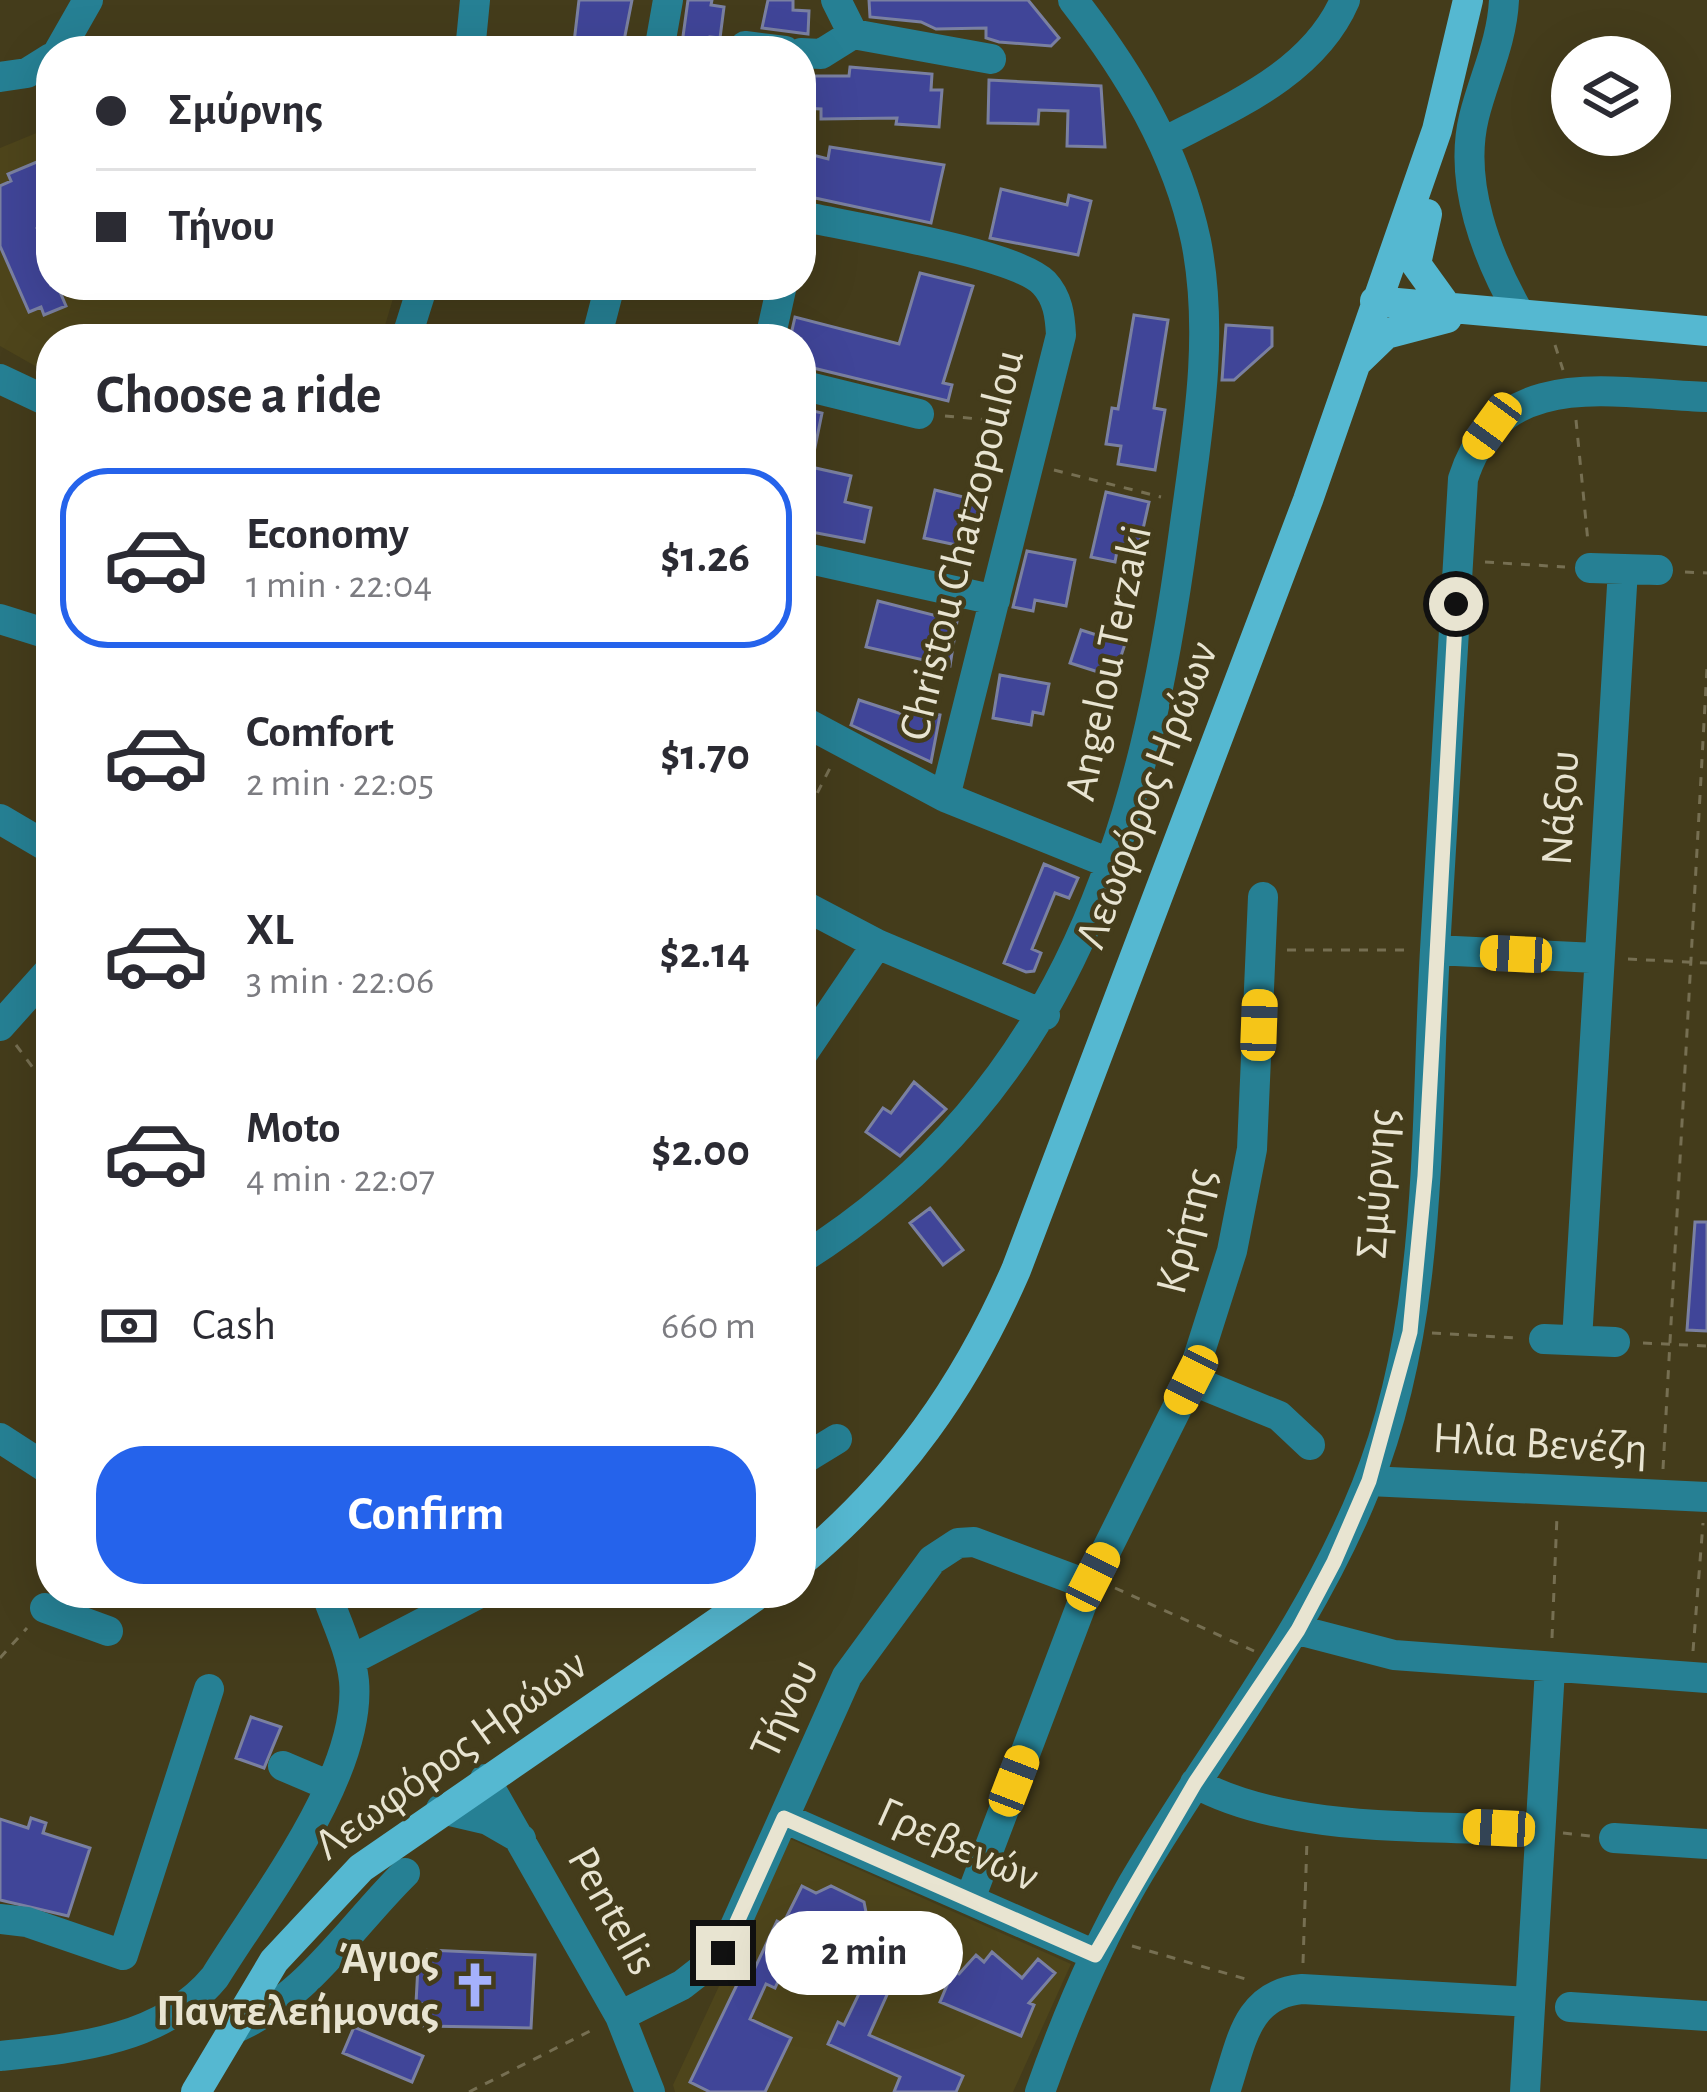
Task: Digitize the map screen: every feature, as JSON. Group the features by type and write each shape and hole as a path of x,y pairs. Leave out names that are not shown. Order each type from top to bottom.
{"main road":[{"name":"Λεωφόρος Ηρώων","path":"816,1549 844,1526 921,1442 972,1365 999,1309 1308,500 1443,110 1468,0"},
{"path":"1443,110 1449,121 1448,141 1416,265 1447,308"},
{"path":"1376,301 1707,331"},
{"path":"1353,368 1386,334 1412,323 1520,314"},
{"name":"Λεωφόρος Ηρώων","path":"207,2083 231,2030 274,1961 330,1898 441,1809 738,1608"}],"street":[{"path":"68,36 88,0"},
{"path":"472,36 476,0"},
{"path":"662,36 668,0"},
{"path":"836,0 853,34"},
{"name":"Angelou Terzaki","path":"816,1249 877,1208 939,1149 1004,1074 1045,1015 1084,933 1109,862 1164,668 1188,504 1205,316 1195,238 1164,142 1107,43 1073,0"},
{"path":"1164,142 1243,101 1300,61 1329,30 1345,0"},
{"path":"1504,0 1498,47 1474,118 1469,162 1489,251 1520,314"},
{"path":"816,52 828,51 853,34 991,59"},
{"path":"0,77 36,67"},
{"name":"Christou Chatzopoulou","path":"816,219 1009,264 1045,284 1058,304 1061,335 945,797"},
{"path":"0,379 36,397"},
{"path":"816,389 919,414"},
{"name":"Σμύρνης","path":"1044,2091 1100,1946 1195,1783 1298,1630 1369,1481 1410,1332 1425,1176 1463,479 1471,454 1513,407 1538,396 1570,392 1707,398"},
{"path":"816,560 995,600"},
{"path":"1590,568 1658,570"},
{"name":"Νάξου","path":"1577,1340 1596,958 1623,569"},
{"path":"0,619 36,630"},
{"path":"816,729 945,797 1109,862"},
{"path":"0,819 36,840"},
{"name":"Κρήτης","path":"970,1899 1091,1581 1191,1380 1245,1204 1262,897"},
{"path":"816,912 877,944 1045,1015"},
{"path":"816,1034 877,944"},
{"path":"1435,950 1596,958"},
{"path":"0,1025 36,985"},
{"path":"1544,1339 1615,1342"},
{"path":"1191,1380 1279,1416 1310,1445"},
{"path":"0,1438 36,1461"},
{"path":"816,1452 837,1439"},
{"name":"Ηλία Βενέζη","path":"1369,1481 1706,1497"},
{"name":"Τήνου","path":"620,2016 682,1985 723,1953 847,1676 918,1575 944,1549 974,1542 1091,1581"},
{"path":"45,1608 96,1615"},
{"path":"0,2056 153,2028 193,2003 215,1977 330,1786 352,1723 350,1660 331,1608"},
{"path":"350,1660 451,1608"},
{"path":"1298,1630 1359,1650 1550,1669 1699,1677"},
{"path":"1525,2092 1550,1669"},
{"path":"0,1919 28,1922 123,1955 209,1689"},
{"path":"283,1766 330,1786"},
{"name":"Pentelis","path":"484,1779 620,2016 650,2092"},
{"path":"1195,1783 1254,1808 1308,1816 1538,1831"},
{"path":"441,1809 488,1820 521,1839"},
{"name":"Γρεβενών","path":"784,1818 970,1899 1100,1946"},
{"path":"1614,1838 1707,1844"},
{"path":"231,2030 268,2015 309,1980 356,1921 405,1873"},
{"path":"1225,2092 1253,2010 1294,1990 1530,2002"},
{"path":"1570,2007 1707,2016"}],"path":[{"path":"1459,560 1590,568 1570,392 1520,314"},
{"path":"919,414 1039,424"},
{"path":"1029,464 1188,504"},
{"path":"1662,1495 1707,668"},
{"path":"816,796 843,744"},
{"path":"1261,950 1435,950"},
{"path":"1596,958 1707,963"},
{"path":"0,1025 36,1072"},
{"path":"1410,1332 1544,1339"},
{"path":"1615,1342 1707,1346"},
{"path":"1550,1669 1558,1490"},
{"path":"1699,1677 1706,1497"},
{"path":"1091,1581 1277,1661"},
{"path":"0,1658 45,1608"},
{"path":"1100,1946 1294,1990 1308,1816"},
{"path":"1538,1831 1614,1838"},
{"path":"469,2092 620,2016"}],"shaded area":[{"path":"36,133 36,300 393,300 385,324 36,324 36,366 0,346 0,148"},
{"path":"788,1838 1071,1964 1013,2092 675,2092 673,2085"}],"building":[{"path":"579,0 632,0 625,36 575,36"},
{"path":"688,0 712,0 711,5 724,7 720,36 683,36"},
{"path":"768,0 793,0 793,10 809,11 808,34 762,28"},
{"path":"869,0 1028,0 1059,38 1051,46 999,42 986,38 986,28 936,29 921,22 870,17"},
{"path":"850,67 932,74 931,90 942,90 939,127 896,124 897,118 821,119 821,109 816,109 816,76 849,76"},
{"path":"989,80 1101,86 1105,147 1067,146 1068,111 1039,110 1038,124 988,123"},
{"path":"830,147 944,165 931,223 816,198 816,156 828,159"},
{"path":"36,162 36,300 63,300 66,306 44,315 41,307 29,312 0,246 0,186 11,181 8,174"},
{"path":"1001,189 1067,205 1069,195 1091,201 1078,255 990,238"},
{"path":"920,273 973,286 943,383 952,385 948,401 816,369 816,324 793,324 795,317 899,344"},
{"path":"1134,315 1168,320 1154,408 1165,410 1155,470 1118,464 1121,446 1106,444 1112,408 1118,409"},
{"path":"1226,325 1272,328 1272,346 1234,380 1222,380"},
{"path":"816,412 822,413 816,442"},
{"path":"816,468 851,476 845,502 871,508 864,542 816,533"},
{"path":"935,490 980,501 970,548 924,538"},
{"path":"1106,492 1149,502 1137,556 1117,551 1115,562 1091,557"},
{"path":"1027,551 1075,560 1066,606 1035,600 1033,611 1013,607"},
{"path":"878,601 957,621 950,666 866,647"},
{"path":"1081,630 1125,644 1114,677 1070,663"},
{"path":"1000,675 1049,684 1043,714 1033,712 1031,725 993,718"},
{"path":"859,700 908,716 910,709 940,715 931,762 851,725"},
{"path":"1044,864 1078,878 1069,898 1055,893 1032,949 1041,953 1034,971 1026,972 1004,963"},
{"path":"914,1082 946,1109 900,1156 866,1132 883,1108 891,1113"},
{"path":"930,1208 963,1250 943,1265 910,1223"},
{"path":"1695,1222 1707,1222 1707,1331 1687,1330"},
{"path":"251,1717 281,1727 264,1768 236,1758"},
{"path":"31,1818 46,1823 43,1833 90,1848 68,1916 0,1900 0,1819 28,1828"},
{"path":"802,1886 816,1893 831,1886 864,1902 867,1917 861,1930 907,1950 869,2035 963,2076 956,2092 894,2092 900,2077 828,2044 838,2022 844,2025 869,1973 797,1940 775,1988 766,1984 750,2019 791,2038 765,2092 710,2092 690,2082 746,1966 754,1970 777,1921 783,1924"},
{"name":"Άγιος Παντελεήμονας","path":"428,1950 535,1955 531,2028 424,2026 425,2004 416,2003 418,1966 427,1967"},
{"path":"992,1952 1022,1978 1038,1959 1055,1973 1029,2003 1034,2005 1021,2036 940,2002 953,1971 959,1974 976,1955 984,1962"},
{"path":"354,2027 423,2056 412,2082 343,2053"}],"place":[{"name":"Άγιος Παντελεήμονας","path":"475,1985"}],"route":[{"path":"723,1953 784,1818 1095,1955 1195,1783 1298,1630 1369,1481 1410,1332 1425,1176 1456,604"}]}
